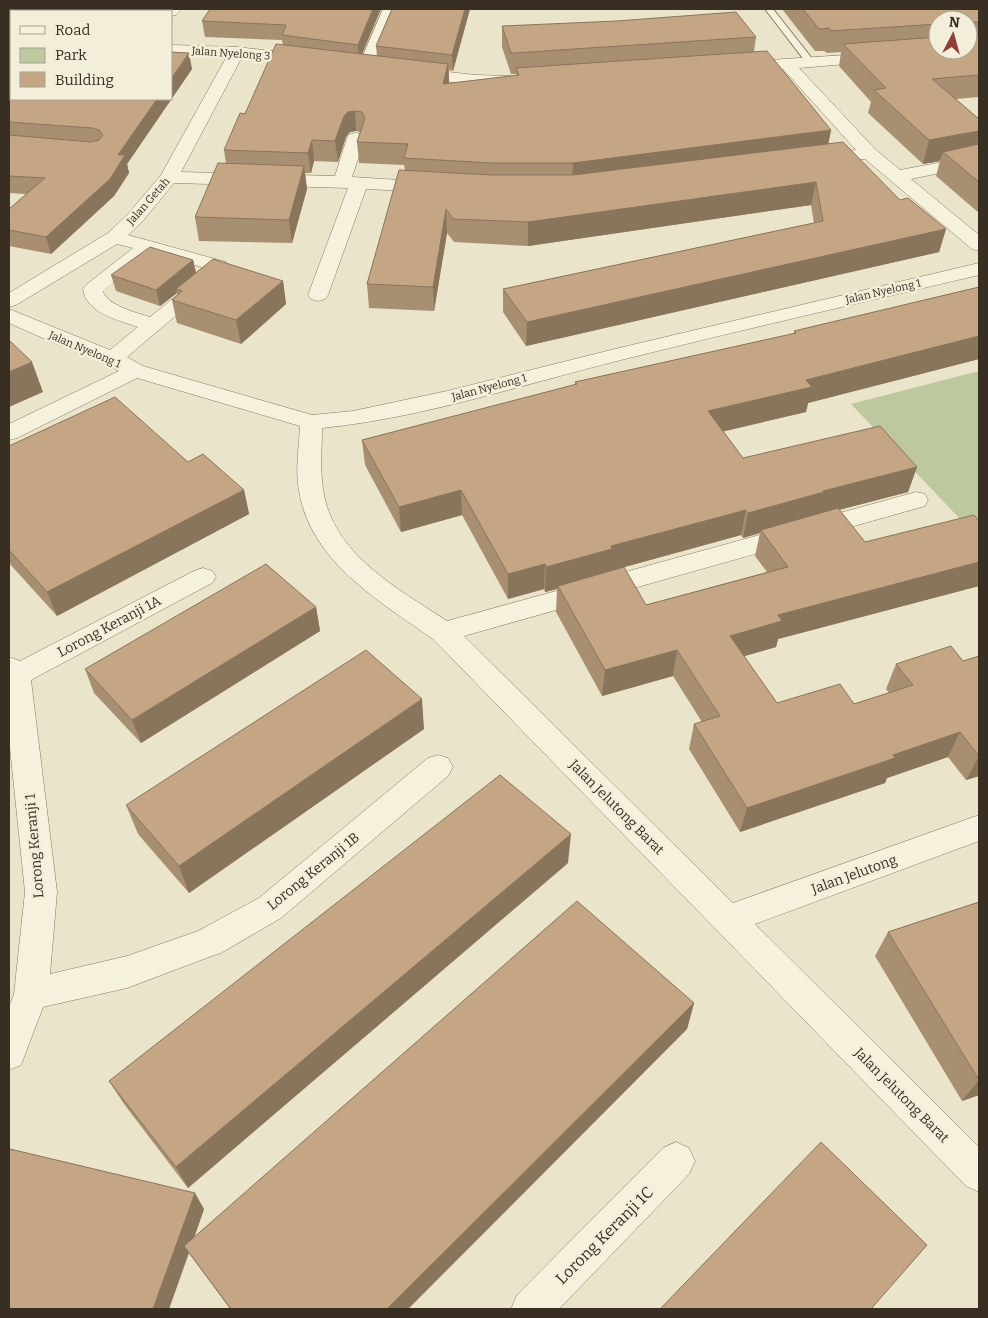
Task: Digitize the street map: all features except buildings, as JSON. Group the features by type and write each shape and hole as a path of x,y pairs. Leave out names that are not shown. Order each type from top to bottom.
{"street":[{"path":"348,65 373,68 390,9"},
{"name":"Jalan Nyelong 3","path":"172,50 237,52 321,62"},
{"name":"Jalan Getah","path":"9,301 115,237 135,218 169,177 237,52"},
{"path":"722,68 895,56"},
{"path":"787,64 869,153 979,245"},
{"path":"396,71 476,80 523,80"},
{"path":"318,295 351,183 356,138"},
{"path":"803,162 869,153"},
{"path":"897,176 979,160"},
{"path":"169,177 450,188"},
{"path":"960,230 979,226"},
{"path":"113,358 222,269 219,266 115,237"},
{"path":"147,246 93,289 92,294 105,307 152,325"},
{"name":"Jalan Nyelong 1","path":"9,315 52,335 113,358 135,371 311,422 353,418 402,409 619,354 979,269"},
{"path":"9,433 135,371"},
{"name":"Jalan Jelutong Barat","path":"311,422 311,492 320,525 339,553 378,586 443,632 730,919 979,1173"},
{"path":"443,632 916,500"},
{"name":"Lorong Keranji 1A","path":"12,671 203,577"},
{"name":"Lorong Keranji 1","path":"9,1053 31,994 40,892 12,671"},
{"name":"Lorong Keranji 1B","path":"31,994 128,972 209,942 270,908 438,767"},
{"name":"Jalan Jelutong","path":"730,919 979,828"},
{"name":"Lorong Keranji 1C","path":"531,1309 676,1161"}],"lane":[{"path":"769,9 810,63"}],"green space":[{"path":"979,371 979,539 851,404"}]}
